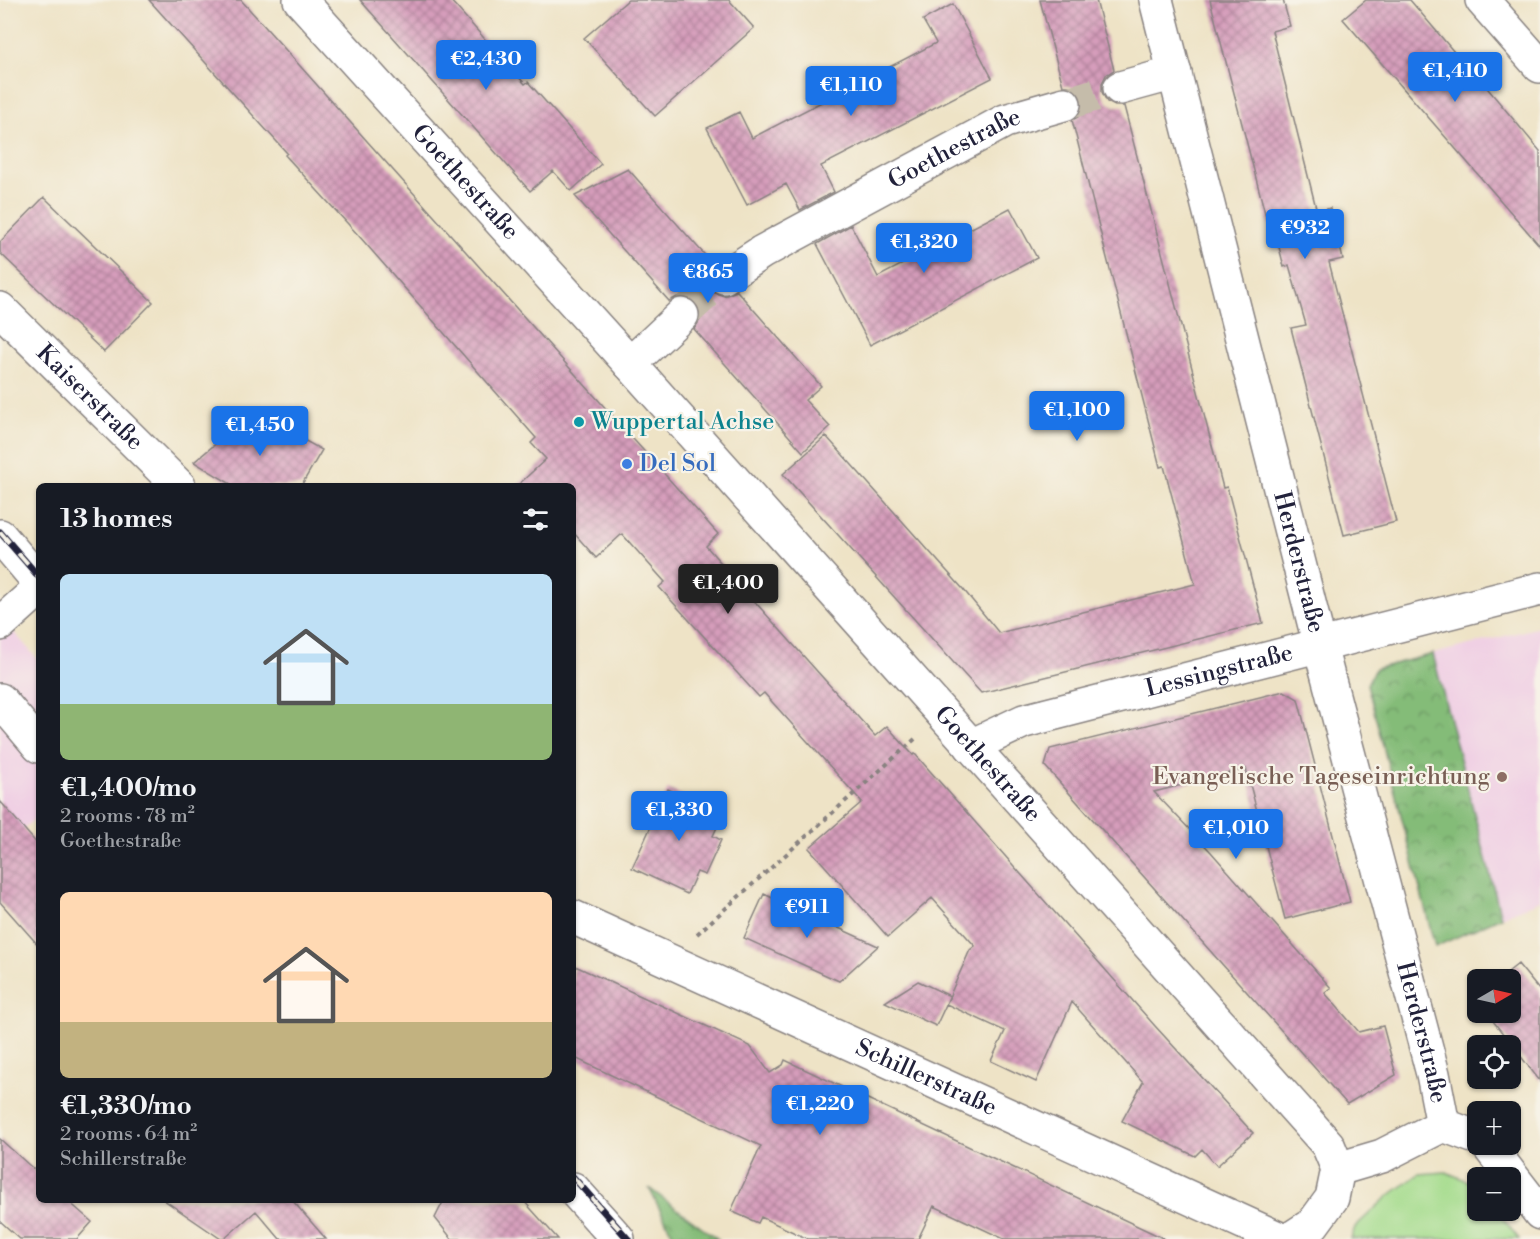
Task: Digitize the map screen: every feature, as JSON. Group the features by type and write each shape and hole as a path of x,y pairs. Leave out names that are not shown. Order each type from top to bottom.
{"street":[{"name":"Goethestraße","path":"300,0 630,364 1328,1145 1338,1169"},
{"name":"Herderstraße","path":"1156,0 1320,646 1433,1074 1443,1125"},
{"path":"1482,0 1540,66"},
{"path":"1120,88 1175,73"},
{"name":"Goethestraße","path":"724,277 762,252 1005,121 1064,104"},
{"name":"Kaiserstraße","path":"0,309 176,483"},
{"path":"630,364 682,315"},
{"path":"0,536 36,578"},
{"name":"Lessingstraße","path":"971,746 1024,721 1540,589"},
{"path":"0,624 36,592"},
{"path":"0,700 36,742"},
{"name":"Schillerstraße","path":"576,918 1280,1239"},
{"path":"1290,1239 1313,1224 1332,1198 1338,1169 1382,1156 1443,1125 1467,1134"},
{"path":"1495,1155 1540,1213"},
{"path":"576,1192 618,1239"}],"path":[{"path":"706,926 773,864 944,716"}],"shaded area":[{"path":"0,616 36,658 36,818 0,849"},
{"name":"Evangelische Tageseinrichtung","path":"1540,627 1540,900 1501,917 1433,654"}],"green space":[{"path":"1433,654 1501,917 1435,947 1367,684 1375,669"},
{"path":"1446,1172 1467,1181 1467,1221 1505,1221 1519,1239 1351,1239 1355,1227 1386,1198 1419,1174"},
{"path":"649,1188 718,1239 675,1239"}],"building":[{"path":"149,0 241,0 718,534 706,546 764,612 875,736 887,726 913,755 915,754 1155,1026 1253,1133 1217,1166 1202,1149 1195,1156 1122,1121 1143,1082 1072,1002 1036,1082 991,1061 1005,1031 946,1004 970,950 975,946 932,898 888,937 809,848 862,802 764,693 759,697 659,587 665,582 622,534 596,558 576,535 576,483 520,483 546,459 531,443 536,438 285,155 287,153"},
{"path":"360,0 450,0 525,84 528,82 601,164 571,191 553,171 530,191"},
{"path":"628,0 729,0 754,28 655,116 584,38"},
{"path":"1040,0 1096,0 1114,70 1106,75 1102,83 1102,92 1107,102 1115,106 1124,106 1223,488 1227,487 1263,623 981,693 783,474 826,436 963,589 999,633 1195,584 1164,466 1160,467 1072,120 1078,117 1082,109 1082,99 1077,90 1063,86"},
{"path":"1210,0 1283,0 1290,26 1272,31 1317,212 1330,208 1343,259 1329,262 1396,522 1344,535 1291,328 1306,325 1289,265 1284,267 1273,223 1268,225"},
{"path":"1366,0 1410,0 1540,151 1540,246 1343,19"},
{"path":"953,4 992,78 821,166 834,192 800,210 786,184 747,205 707,128 739,112 752,138 936,43 923,20"},
{"path":"628,169 712,263 707,269 705,278 709,288 724,296 737,291 821,386 805,400 830,427 803,452 694,329 700,320 700,311 696,303 687,297 677,297 669,301 575,196"},
{"path":"44,197 153,302 104,352 0,253 0,242"},
{"path":"1010,208 1037,258 870,345 817,244 851,225 878,277"},
{"path":"249,416 290,439 293,434 322,450 303,483 229,483 194,462"},
{"path":"1284,691 1298,699 1350,902 1285,919 1246,769 1154,792 1211,852 1331,988 1325,993 1359,1032 1383,1026 1396,1075 1347,1104 1045,766 1050,749"},
{"path":"668,789 723,814 713,836 721,840 705,875 697,872 687,894 632,868"},
{"path":"0,801 36,843 36,943 0,902"},
{"path":"764,894 878,946 839,981 744,938"},
{"path":"1518,964 1540,991 1540,1081 1521,1057 1521,1035 1504,1035 1495,1023 1521,1023 1521,969 1512,969"},
{"path":"576,966 750,1046 770,1073 783,1065 785,1060 1165,1239 1004,1239 934,1206 918,1239 808,1239 761,1217 758,1223 731,1211 761,1146 576,1058"},
{"path":"918,981 950,996 936,1026 885,1002"},
{"path":"0,1139 36,1171 36,1203 70,1203 92,1222 77,1239 20,1239 0,1221"},
{"path":"168,1203 295,1203 326,1239 280,1239 256,1211 224,1239"},
{"path":"442,1203 526,1203 558,1239 452,1239 435,1218"}],"tunnel":[{"path":"1064,104 1120,88"},
{"path":"682,315 724,277"}],"railway":[{"path":"0,532 36,574"},
{"path":"576,1180 628,1239"}],"place":[{"name":"Wuppertal Achse","path":"579,422"},
{"name":"Del Sol","path":"627,464"},
{"name":"Evangelische Tageseinrichtung","path":"1502,777"}]}
